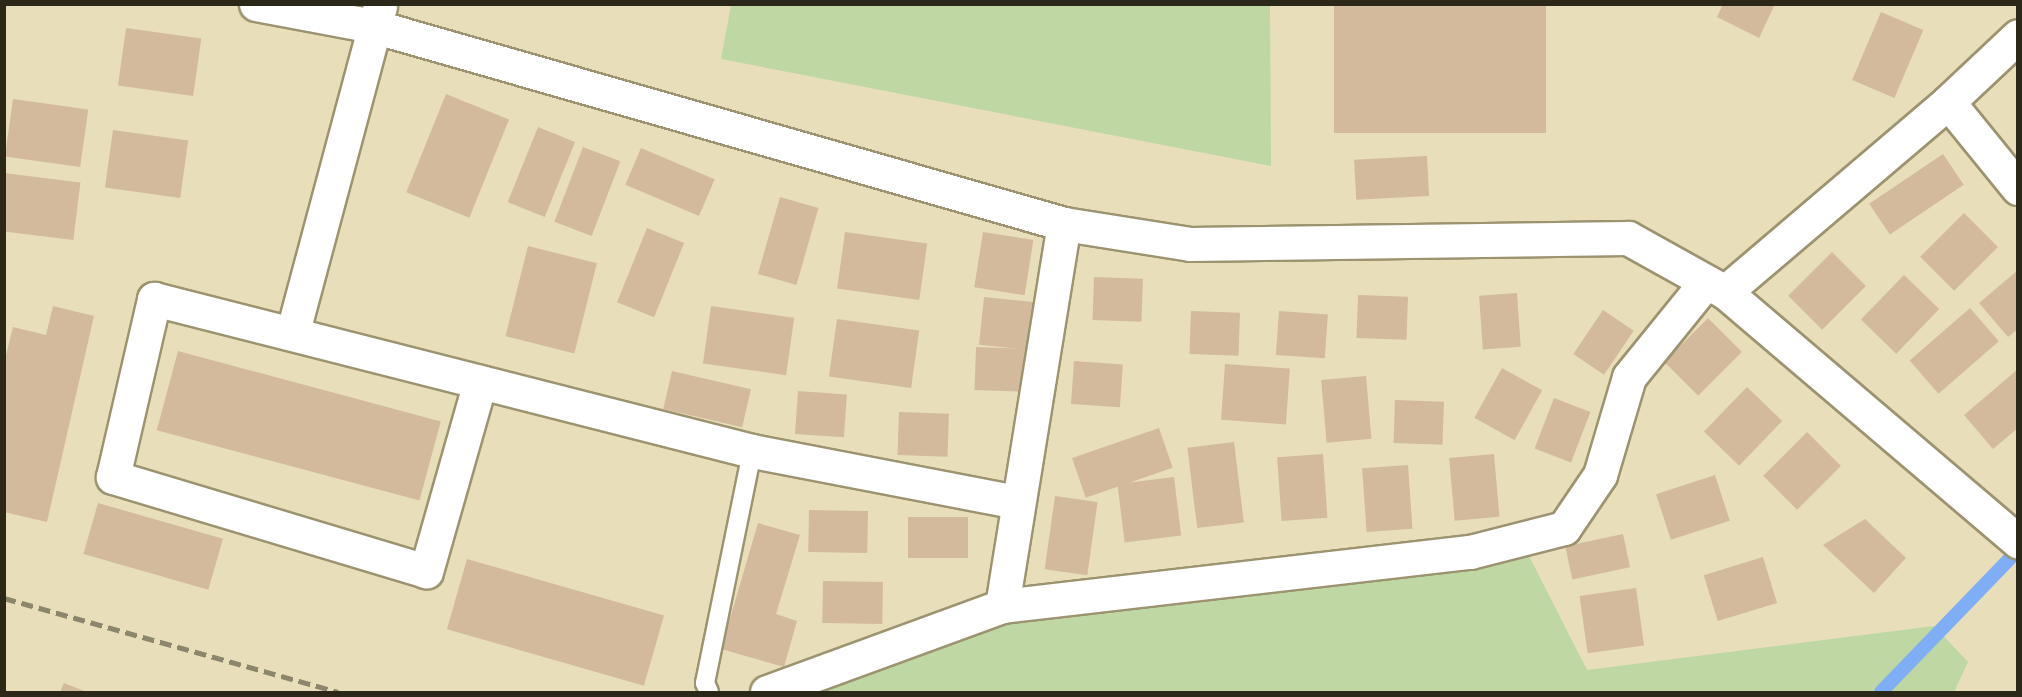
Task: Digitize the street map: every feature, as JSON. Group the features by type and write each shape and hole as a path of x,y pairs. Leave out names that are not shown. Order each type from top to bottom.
{"street":[{"path":"256,4 377,15 1064,224 1190,244 1628,238 1716,287 2018,541"},
{"path":"293,331 377,15"},
{"path":"767,693 1002,606 1470,552 1564,528 1600,475 1629,377 1716,287 1948,102 2018,36"},
{"path":"1948,102 2018,188"},
{"path":"1002,606 1064,224"},
{"path":"480,382 426,571 113,477 154,299 293,331 480,382 752,451 1018,502"}],"lane":[{"path":"709,693 705,682 752,451"}],"green space":[{"path":"731,5 1270,5 1271,166 721,59"},
{"path":"1526,550 1587,670 1934,626 1968,662 1954,692 784,692 989,622"}],"building":[{"path":"1334,4 1546,4 1546,133 1334,133"},
{"path":"1723,4 1775,4 1759,38 1717,17"},
{"path":"1881,12 1923,30 1894,98 1852,80"},
{"path":"126,28 201,39 193,96 118,85"},
{"path":"446,94 509,119 469,218 406,192"},
{"path":"13,99 88,110 80,167 5,156"},
{"path":"538,127 575,142 545,217 508,202"},
{"path":"113,130 188,141 180,198 105,187"},
{"path":"583,147 620,161 592,236 554,222"},
{"path":"641,148 715,179 699,216 625,185"},
{"path":"1943,154 1964,185 1890,234 1869,204"},
{"path":"1427,156 1429,196 1356,200 1354,160"},
{"path":"4,173 80,182 73,240 4,231"},
{"path":"780,197 818,208 796,285 758,274"},
{"path":"1964,213 1998,247 1954,291 1920,257"},
{"path":"647,228 684,243 654,317 617,302"},
{"path":"845,232 927,244 919,300 837,288"},
{"path":"983,232 1033,240 1025,295 974,287"},
{"path":"528,246 597,263 574,353 506,336"},
{"path":"1832,252 1866,286 1822,330 1788,296"},
{"path":"2018,270 2018,329 2008,337 1979,303"},
{"path":"1904,275 1939,309 1896,354 1861,320"},
{"path":"1094,277 1143,279 1141,322 1092,320"},
{"path":"1517,293 1521,347 1483,350 1479,296"},
{"path":"1358,295 1408,297 1406,340 1356,338"},
{"path":"984,297 1035,302 1030,350 979,345"},
{"path":"53,306 94,316 47,522 4,512 4,363 13,327 46,335"},
{"path":"711,306 794,318 786,375 703,363"},
{"path":"1970,308 1999,341 1938,394 1910,360"},
{"path":"1603,310 1634,331 1604,375 1573,354"},
{"path":"1191,311 1240,313 1238,356 1189,354"},
{"path":"1279,311 1328,314 1325,358 1276,355"},
{"path":"1708,318 1742,352 1698,396 1664,362"},
{"path":"837,319 919,331 911,388 829,376"},
{"path":"976,347 1026,349 1024,392 974,390"},
{"path":"178,351 441,421 420,501 157,430"},
{"path":"1074,361 1123,364 1120,407 1071,404"},
{"path":"1225,364 1290,369 1286,424 1221,420"},
{"path":"1502,368 1542,390 1515,440 1474,418"},
{"path":"2018,369 2018,428 1993,449 1964,415"},
{"path":"672,371 751,389 742,427 663,409"},
{"path":"1366,376 1371,439 1327,443 1321,380"},
{"path":"1747,387 1782,421 1739,466 1704,432"},
{"path":"798,391 847,394 844,437 795,434"},
{"path":"1554,398 1590,412 1571,462 1535,448"},
{"path":"1395,400 1444,402 1442,445 1393,443"},
{"path":"899,412 949,414 947,457 897,455"},
{"path":"1159,428 1173,468 1086,498 1072,458"},
{"path":"1807,432 1841,466 1797,510 1763,476"},
{"path":"1234,442 1244,522 1197,528 1187,448"},
{"path":"1323,454 1327,518 1282,521 1277,457"},
{"path":"1494,454 1499,517 1455,521 1449,458"},
{"path":"1408,465 1412,529 1367,532 1362,468"},
{"path":"1715,475 1730,521 1671,540 1656,494"},
{"path":"1174,477 1181,536 1125,543 1117,484"},
{"path":"1055,496 1098,502 1087,575 1045,569"},
{"path":"98,503 223,539 208,590 83,554"},
{"path":"809,510 868,511 867,553 808,552"},
{"path":"908,517 968,517 968,558 908,558"},
{"path":"1865,519 1906,558 1874,593 1823,545"},
{"path":"758,523 800,535 776,614 797,621 784,667 721,649"},
{"path":"1623,534 1630,567 1572,580 1565,546"},
{"path":"1763,557 1777,603 1718,621 1704,575"},
{"path":"467,559 664,616 644,686 447,629"},
{"path":"823,581 883,582 882,624 822,623"},
{"path":"1636,588 1644,645 1588,653 1580,596"},
{"path":"64,683 87,692 60,692"}],"waterway":[{"path":"1881,692 2018,550"}],"railway":[{"path":"4,598 338,692"}]}
